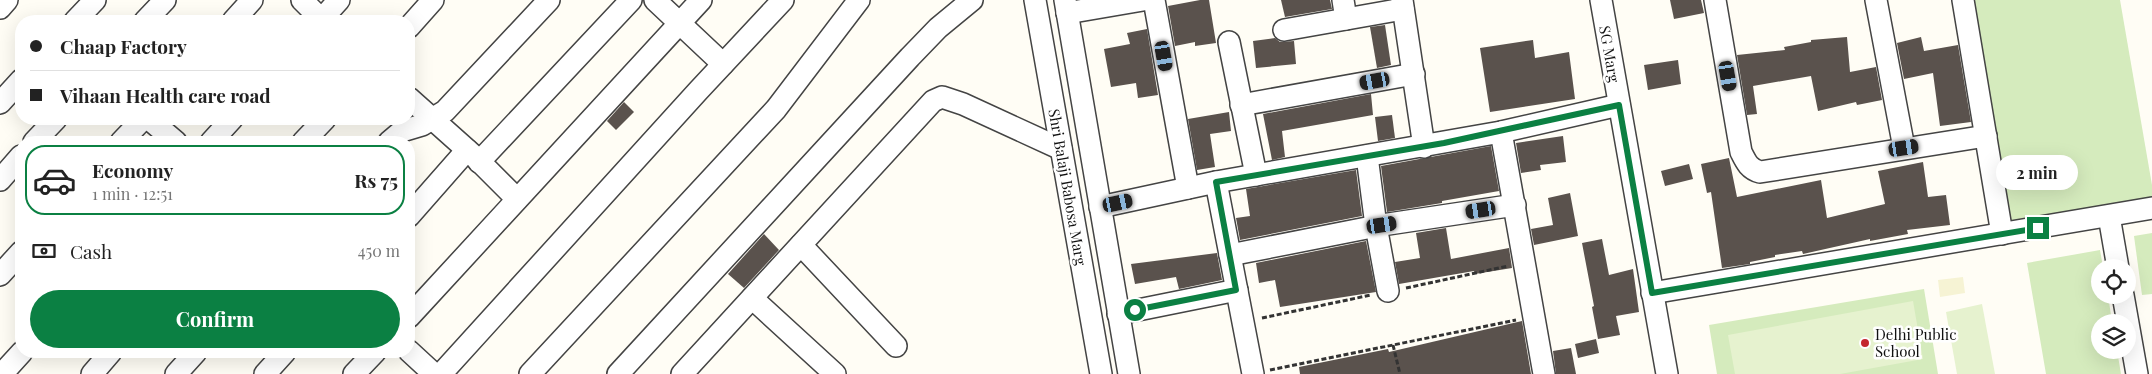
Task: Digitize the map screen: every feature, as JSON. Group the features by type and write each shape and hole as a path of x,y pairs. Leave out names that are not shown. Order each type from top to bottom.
{"street":[{"path":"0,8 7,0"},
{"path":"81,15 95,0"},
{"path":"151,15 165,0"},
{"path":"238,15 252,0"},
{"path":"302,0 316,15"},
{"path":"327,15 340,0"},
{"path":"415,20 433,0"},
{"path":"396,136 402,131 422,125 445,111 550,0"},
{"path":"415,210 473,156 631,0"},
{"path":"656,0 723,64"},
{"path":"415,310 701,0"},
{"path":"442,374 783,0"},
{"path":"530,374 776,109 859,0"},
{"path":"618,374 910,57 938,28 972,0"},
{"name":"Shri Balaji Babosa Marg","path":"1035,0 1101,374"},
{"path":"1066,6 1143,0"},
{"path":"1154,0 1188,188"},
{"name":"SG Marg","path":"1601,0 1667,374"},
{"path":"1714,0 1741,152 1752,170 1760,172 1986,136"},
{"path":"1876,0 1904,148"},
{"path":"1963,0 2002,234"},
{"path":"1284,30 1344,10 1403,4 1424,147"},
{"name":"Shri Balaji Babosa Marg","path":"1066,6 1128,374"},
{"path":"1229,42 1256,175"},
{"path":"1241,104 1414,74"},
{"path":"0,102 15,86"},
{"path":"682,374 933,102 942,97 963,104 1061,149"},
{"path":"415,103 517,199"},
{"path":"1100,207 1216,182 1501,132 1619,105"},
{"path":"40,136 50,125"},
{"path":"127,136 137,125"},
{"path":"156,125 169,136"},
{"path":"216,136 227,125"},
{"path":"309,136 319,125"},
{"path":"1501,132 1544,374"},
{"path":"1367,156 1376,226 1388,292"},
{"path":"0,180 15,163"},
{"path":"1216,182 1253,373"},
{"path":"1230,255 1376,226 1515,205"},
{"path":"1652,293 2152,208"},
{"path":"2109,216 2116,259"},
{"path":"801,245 896,346"},
{"path":"0,275 15,259"},
{"path":"1118,314 1236,290"},
{"path":"752,298 834,374"},
{"path":"2126,304 2142,348 2137,374"},
{"path":"415,357 434,374"},
{"path":"2,374 17,358"},
{"path":"92,374 106,358"},
{"path":"176,374 191,358"},
{"path":"265,374 280,358"},
{"path":"354,374 369,358"}],"path":[{"path":"1253,373 1534,317"},
{"path":"1393,345 1400,374"}],"shaded area":[{"path":"1963,277 1965,293 1940,297 1938,280"}],"green space":[{"path":"1973,0 2120,0 2152,185 2152,207 2013,232"},
{"path":"2152,233 2152,294 2142,295 2134,236"},
{"path":"2100,250 2102,259 2091,259 2091,304 2109,304 2111,314 2091,314 2091,359 2118,359 2121,374 2046,374 2027,263"},
{"path":"1924,289 1938,374 1717,374 1709,325"},
{"path":"1913,301 1923,359 1840,374 1735,374 1728,335"},
{"path":"1982,304 1995,374 1957,374 1946,312"}],"building":[{"path":"1209,0 1216,43 1195,46 1195,42 1175,46 1168,6"},
{"path":"1281,0 1330,0 1332,9 1285,17"},
{"path":"1670,0 1701,0 1704,13 1674,19"},
{"path":"1385,25 1391,65 1377,68 1370,27"},
{"path":"1147,29 1158,95 1138,98 1136,83 1111,87 1104,49 1130,44 1127,33"},
{"path":"1847,37 1850,72 1876,67 1882,100 1857,105 1856,102 1818,111 1811,76 1753,86 1757,114 1747,115 1737,55 1785,50 1784,47 1811,42 1811,40"},
{"path":"1921,37 1924,51 1958,45 1971,122 1940,126 1933,73 1904,79 1897,43"},
{"path":"1275,38 1280,42 1294,41 1296,64 1256,68 1253,41"},
{"path":"1533,40 1535,58 1569,52 1575,99 1490,112 1480,48"},
{"path":"1678,60 1681,84 1648,90 1644,65"},
{"path":"1371,94 1373,115 1282,131 1285,157 1272,160 1263,114"},
{"path":"624,102 634,112 616,130 607,121"},
{"path":"1229,112 1231,131 1210,134 1215,167 1197,170 1188,119"},
{"path":"1392,115 1395,138 1378,141 1375,117"},
{"path":"1563,136 1566,162 1540,165 1541,170 1521,173 1516,143"},
{"path":"1491,146 1499,191 1387,212 1381,166"},
{"path":"1729,158 1737,197 1821,180 1827,218 1885,204 1878,171 1923,162 1928,197 1946,195 1950,225 1907,230 1908,234 1870,241 1870,239 1803,254 1802,251 1775,255 1775,257 1750,262 1750,264 1722,268 1711,192 1707,193 1701,164"},
{"path":"1689,164 1693,179 1665,186 1661,171"},
{"path":"1356,170 1362,216 1240,240 1236,218 1250,216 1246,189"},
{"path":"1570,193 1578,236 1534,245 1531,229 1553,225 1548,198"},
{"path":"1446,228 1451,259 1509,248 1512,268 1475,274 1474,271 1399,284 1395,262 1420,258 1416,233"},
{"path":"764,234 779,250 744,288 728,274"},
{"path":"1602,239 1609,275 1633,269 1639,312 1616,316 1620,335 1598,339 1582,243"},
{"path":"1366,241 1376,292 1280,307 1275,280 1259,283 1256,263"},
{"path":"1217,253 1222,280 1179,289 1176,277 1135,284 1131,264"},
{"path":"1522,321 1531,374 1300,374 1299,367 1388,349 1389,352"},
{"path":"1596,339 1599,353 1578,358 1575,344"},
{"path":"1571,348 1576,374 1556,374 1553,351"}],"place":[{"name":"Delhi Public School","path":"1865,343"}],"route":[{"path":"1135,310 1236,290 1216,182 1424,147 1501,132 1619,105 1652,293 2038,228"}]}
